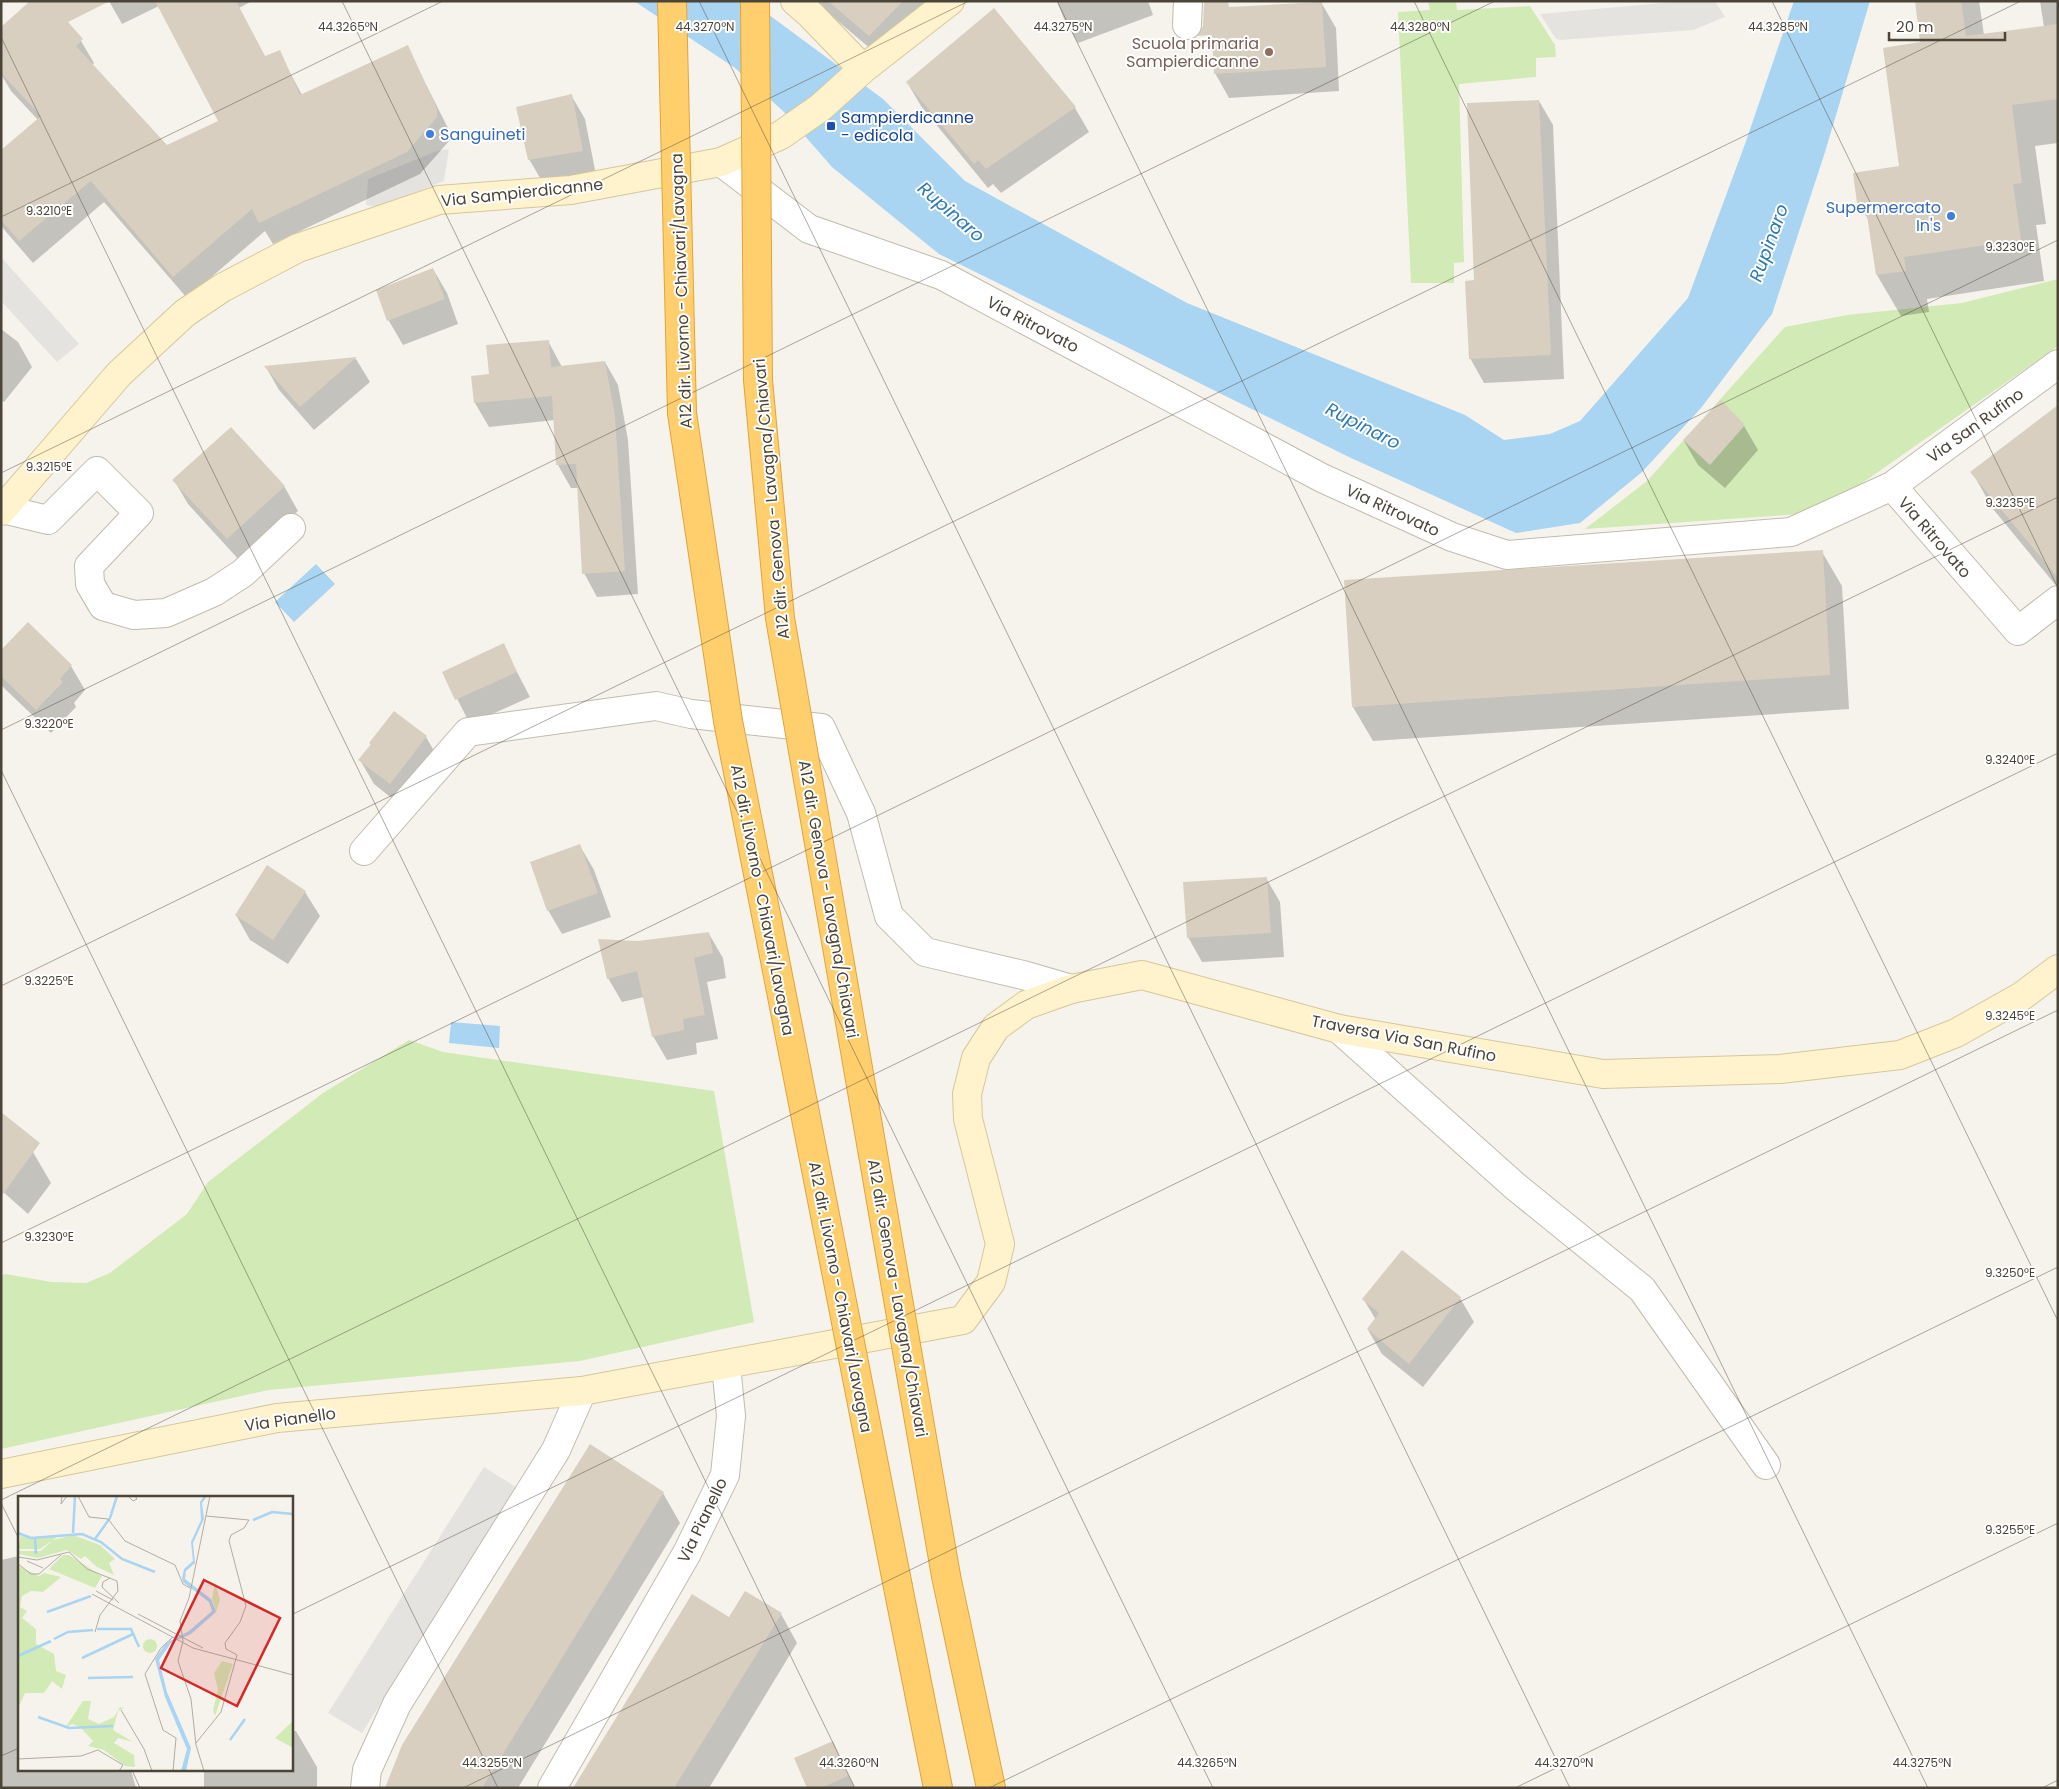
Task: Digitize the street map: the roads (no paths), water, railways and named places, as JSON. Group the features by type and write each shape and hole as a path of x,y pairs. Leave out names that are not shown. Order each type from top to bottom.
{"highway":[{"name":"A12 dir. Livorno - Chiavari/Lavagna","path":"672,1 682,412 728,721 938,1788"},
{"name":"A12 dir. Genova - Lavagna/Chiavari","path":"755,1 758,380 780,618 946,1576 991,1788"}],"street":[{"path":"796,1 812,15 863,69"},
{"name":"Via Sampierdicanne","path":"2,510 119,374 185,313 222,288 298,248 439,200 571,190 721,162 781,135 821,107 863,69 950,1"},
{"name":"Via Ritrovato","path":"721,162 809,229 941,275 1322,478 1452,537 1507,555 1791,532 1892,486 2018,631 2058,600"},
{"name":"Via San Rufino","path":"1892,486 2058,364"},
{"path":"2,510 48,520 97,471 138,513 89,566 90,584 103,606 134,615 166,613 214,592 243,573 291,528"},
{"path":"364,851 468,732 656,706 690,714 821,728 861,812 889,916 925,952 1023,975 1071,989"},
{"name":"Traversa Via San Rufino","path":"726,1365 963,1320 990,1282 1000,1244 968,1119 966,1094 976,1058 996,1027 1026,1004 1071,989 1142,974 1339,1028 1603,1074 1780,1069 1900,1055 1956,1033 2022,996 2058,969"},
{"path":"1339,1028 1516,1187 1642,1289 1766,1465"},
{"name":"Via Pianello","path":"1,1474 277,1418 582,1391 726,1365 730,1416 725,1475 687,1553 552,1788"},
{"path":"365,1788 367,1770 397,1704 556,1450 582,1391"}],"water":[{"name":"Rupinaro","path":"634,1 750,1 883,99 965,181 1187,303 1465,415 1504,440 1550,434 1580,421 1688,298 1745,144 1794,1 1870,1 1825,152 1772,314 1701,408 1642,472 1580,523 1516,533 1351,458 939,254 832,167 783,111 735,68"},
{"path":"316,564 335,584 294,622 275,602"},
{"path":"451,1022 500,1026 499,1048 449,1043"}],"place":[{"name":"Scuola primaria Sampierdicanne","path":"1269,52"},
{"name":"Sampierdicanne - edicola","path":"831,126"},
{"name":"Sanguineti","path":"430,134"},
{"name":"Supermercato In's","path":"1951,216"}]}
